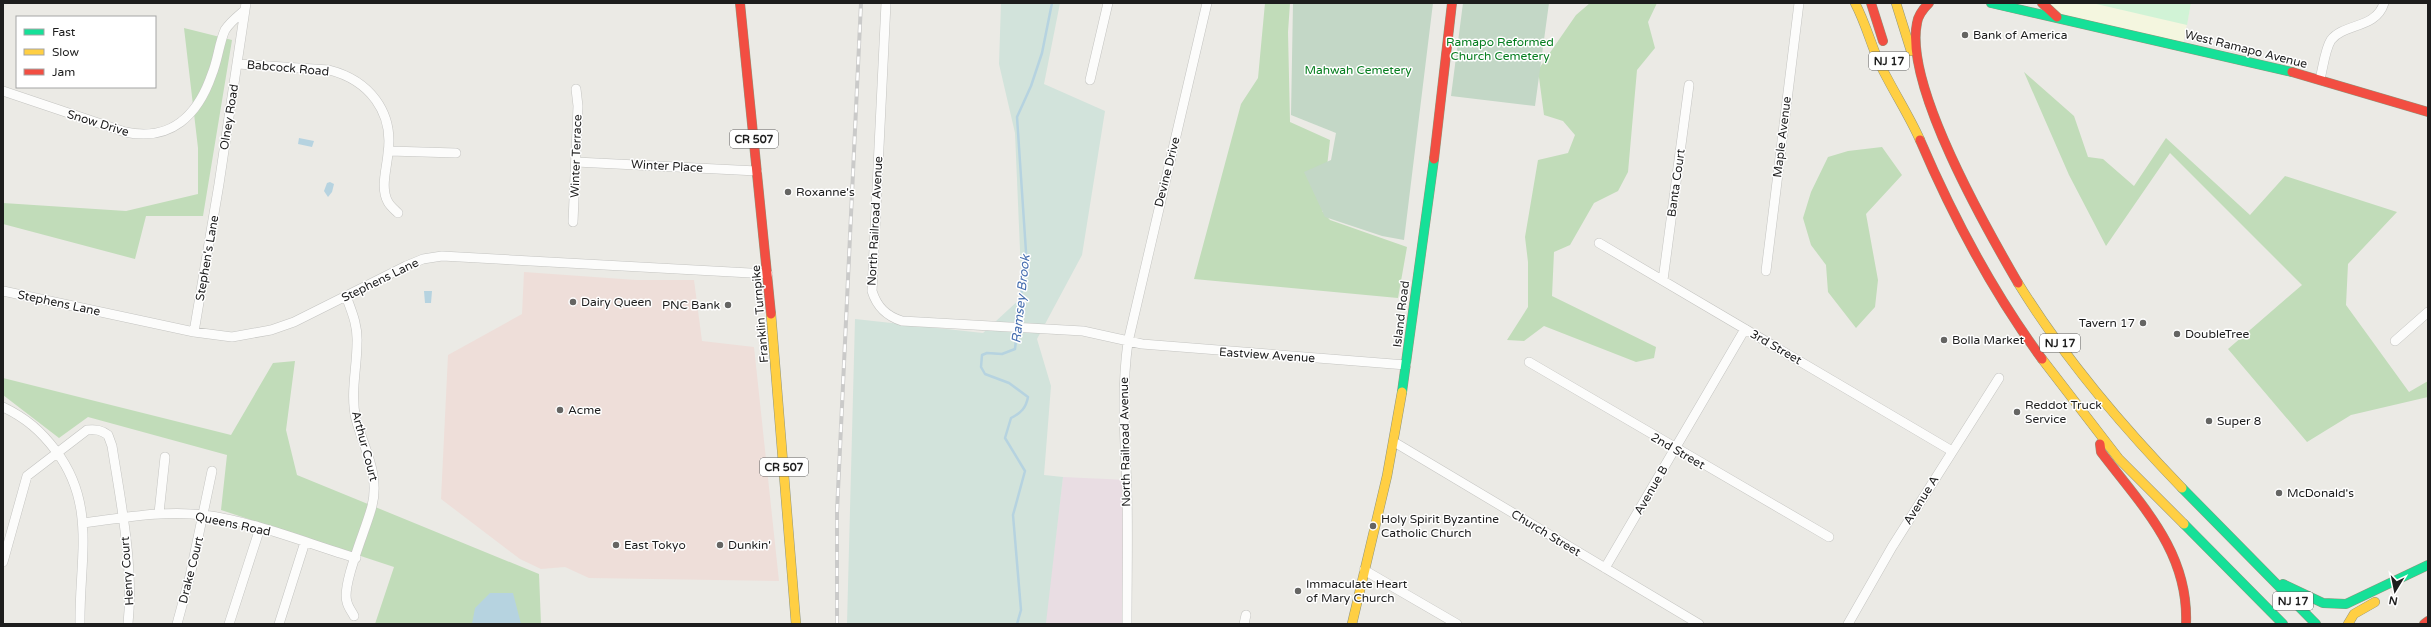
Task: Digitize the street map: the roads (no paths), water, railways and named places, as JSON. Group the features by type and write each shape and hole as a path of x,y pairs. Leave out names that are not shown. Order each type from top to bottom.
{"main road":[{"name":"Franklin Turnpike","path":"740,3 768,274 796,624"},
{"name":"Island Road","path":"1352,624 1394,442 1406,365 1445,74 1452,3"},
{"path":"1855,3 1866,24 1878,60 1910,118"},
{"name":"NJ 17","path":"1871,3 1886,50"},
{"name":"NJ 17","path":"1896,3 1939,126 1976,206 2006,260 2056,338 2093,388 2146,452 2316,624"},
{"path":"1917,64 1916,21 1920,11 1929,3"},
{"name":"West Ramapo Avenue","path":"1992,3 2013,5 2057,17 2264,64 2320,79 2428,112"},
{"path":"2042,3 2057,17"},
{"name":"NJ 17","path":"1890,62 1910,118 1941,190 1984,271 2033,347 2099,435 2151,491 2283,624"},
{"path":"2099,435 2101,452 2159,530 2176,562 2184,585 2187,614 2186,624"},
{"path":"2271,577 2308,596 2336,605 2355,601 2428,565"},
{"path":"2348,624 2354,614 2360,609 2385,597"},
{"path":"2424,624 2428,621"}],"street":[{"name":"North Railroad Avenue","path":"886,3 872,291 875,300 886,314 902,321 1083,331 1128,342 1123,394 1127,501 1128,624"},
{"path":"1090,80 1108,3"},
{"name":"Devine Drive","path":"1128,342 1207,3"},
{"name":"Maple Avenue","path":"1766,271 1799,3"},
{"path":"2320,79 2330,41 2338,34 2363,24 2375,17 2384,3"},
{"name":"Olney Road","path":"219,184 238,64 245,7"},
{"name":"Snow Drive","path":"3,91 126,132 143,135 161,133 181,122 199,102 212,74 225,31 245,7"},
{"name":"Babcock Road","path":"238,64 329,70 352,78 373,94 380,105 388,127 389,151 385,191 388,201 398,214"},
{"name":"Banta Court","path":"1662,280 1689,85"},
{"name":"Winter Terrace","path":"573,222 578,106 576,90"},
{"path":"389,151 456,153"},
{"name":"Winter Place","path":"576,162 757,171"},
{"name":"Stephen's Lane","path":"194,332 219,184"},
{"name":"3rd Street","path":"1600,243 1952,451"},
{"name":"Stephens Lane","path":"3,291 194,332 232,337 271,330 346,296 406,266 423,259 442,256 768,274"},
{"name":"Arthur Court","path":"346,296 356,322 357,342 353,398 356,418 374,472 375,488 369,521 346,590 347,602 354,616"},
{"path":"2395,341 2428,312"},
{"name":"Avenue B","path":"1605,568 1745,329"},
{"name":"Eastview Avenue","path":"1128,342 1189,349 1406,365"},
{"name":"2nd Street","path":"1529,362 1675,449 1829,537"},
{"name":"Avenue A","path":"1848,624 1892,547 1999,378"},
{"path":"3,408 28,421 43,433 68,466 76,484 83,509 80,624"},
{"name":"Henry Court","path":"57,452 87,430 95,429 108,435 123,518 130,598 128,624"},
{"name":"Church Street","path":"1394,442 1699,624"},
{"path":"3,562 27,476 57,452"},
{"path":"159,513 165,457"},
{"name":"Drake Court","path":"177,624 204,515 212,471"},
{"name":"Queens Road","path":"83,523 159,513 204,515 260,528 356,558"},
{"path":"229,624 260,528"},
{"path":"280,624 305,542"},
{"path":"1364,570 1456,624"}],"water":[{"path":"299,138 314,141 312,147 298,144"},
{"path":"330,182 334,184 332,192 328,197 324,191 327,183"},
{"path":"424,291 432,291 431,303 425,303"},
{"path":"490,593 513,593 521,624 472,624 475,608"}],"waterway":[{"name":"Ramsey Brook","path":"1017,624 1021,610 1013,515 1025,471 1005,438 1011,418 1022,410 1028,397 1009,383 985,374 981,367 982,355 987,353 1002,354 1015,349 1026,252 1017,117 1031,86 1042,53 1052,3"}],"railway":[{"path":"837,624 837,512 861,3"}],"place":[{"name":"Bank of America","path":"1965,35"},
{"name":"Roxanne's","path":"788,192"},
{"name":"Dairy Queen","path":"573,302"},
{"name":"PNC Bank","path":"728,305"},
{"name":"Tavern 17","path":"2143,323"},
{"name":"DoubleTree","path":"2177,334"},
{"name":"Bolla Market","path":"1944,340"},
{"name":"Acme","path":"560,410"},
{"name":"Reddot Truck Service","path":"2017,412"},
{"name":"Super 8","path":"2209,421"},
{"name":"McDonald's","path":"2279,493"},
{"name":"Holy Spirit Byzantine Catholic Church","path":"1373,526"},
{"name":"East Tokyo","path":"616,545"},
{"name":"Dunkin'","path":"720,545"},
{"name":"Immaculate Heart of Mary Church","path":"1298,591"}],"park label":[{"name":"Ramapo Reformed Church Cemetery","path":"1500,49"},
{"name":"Mahwah Cemetery","path":"1358,70"}]}
